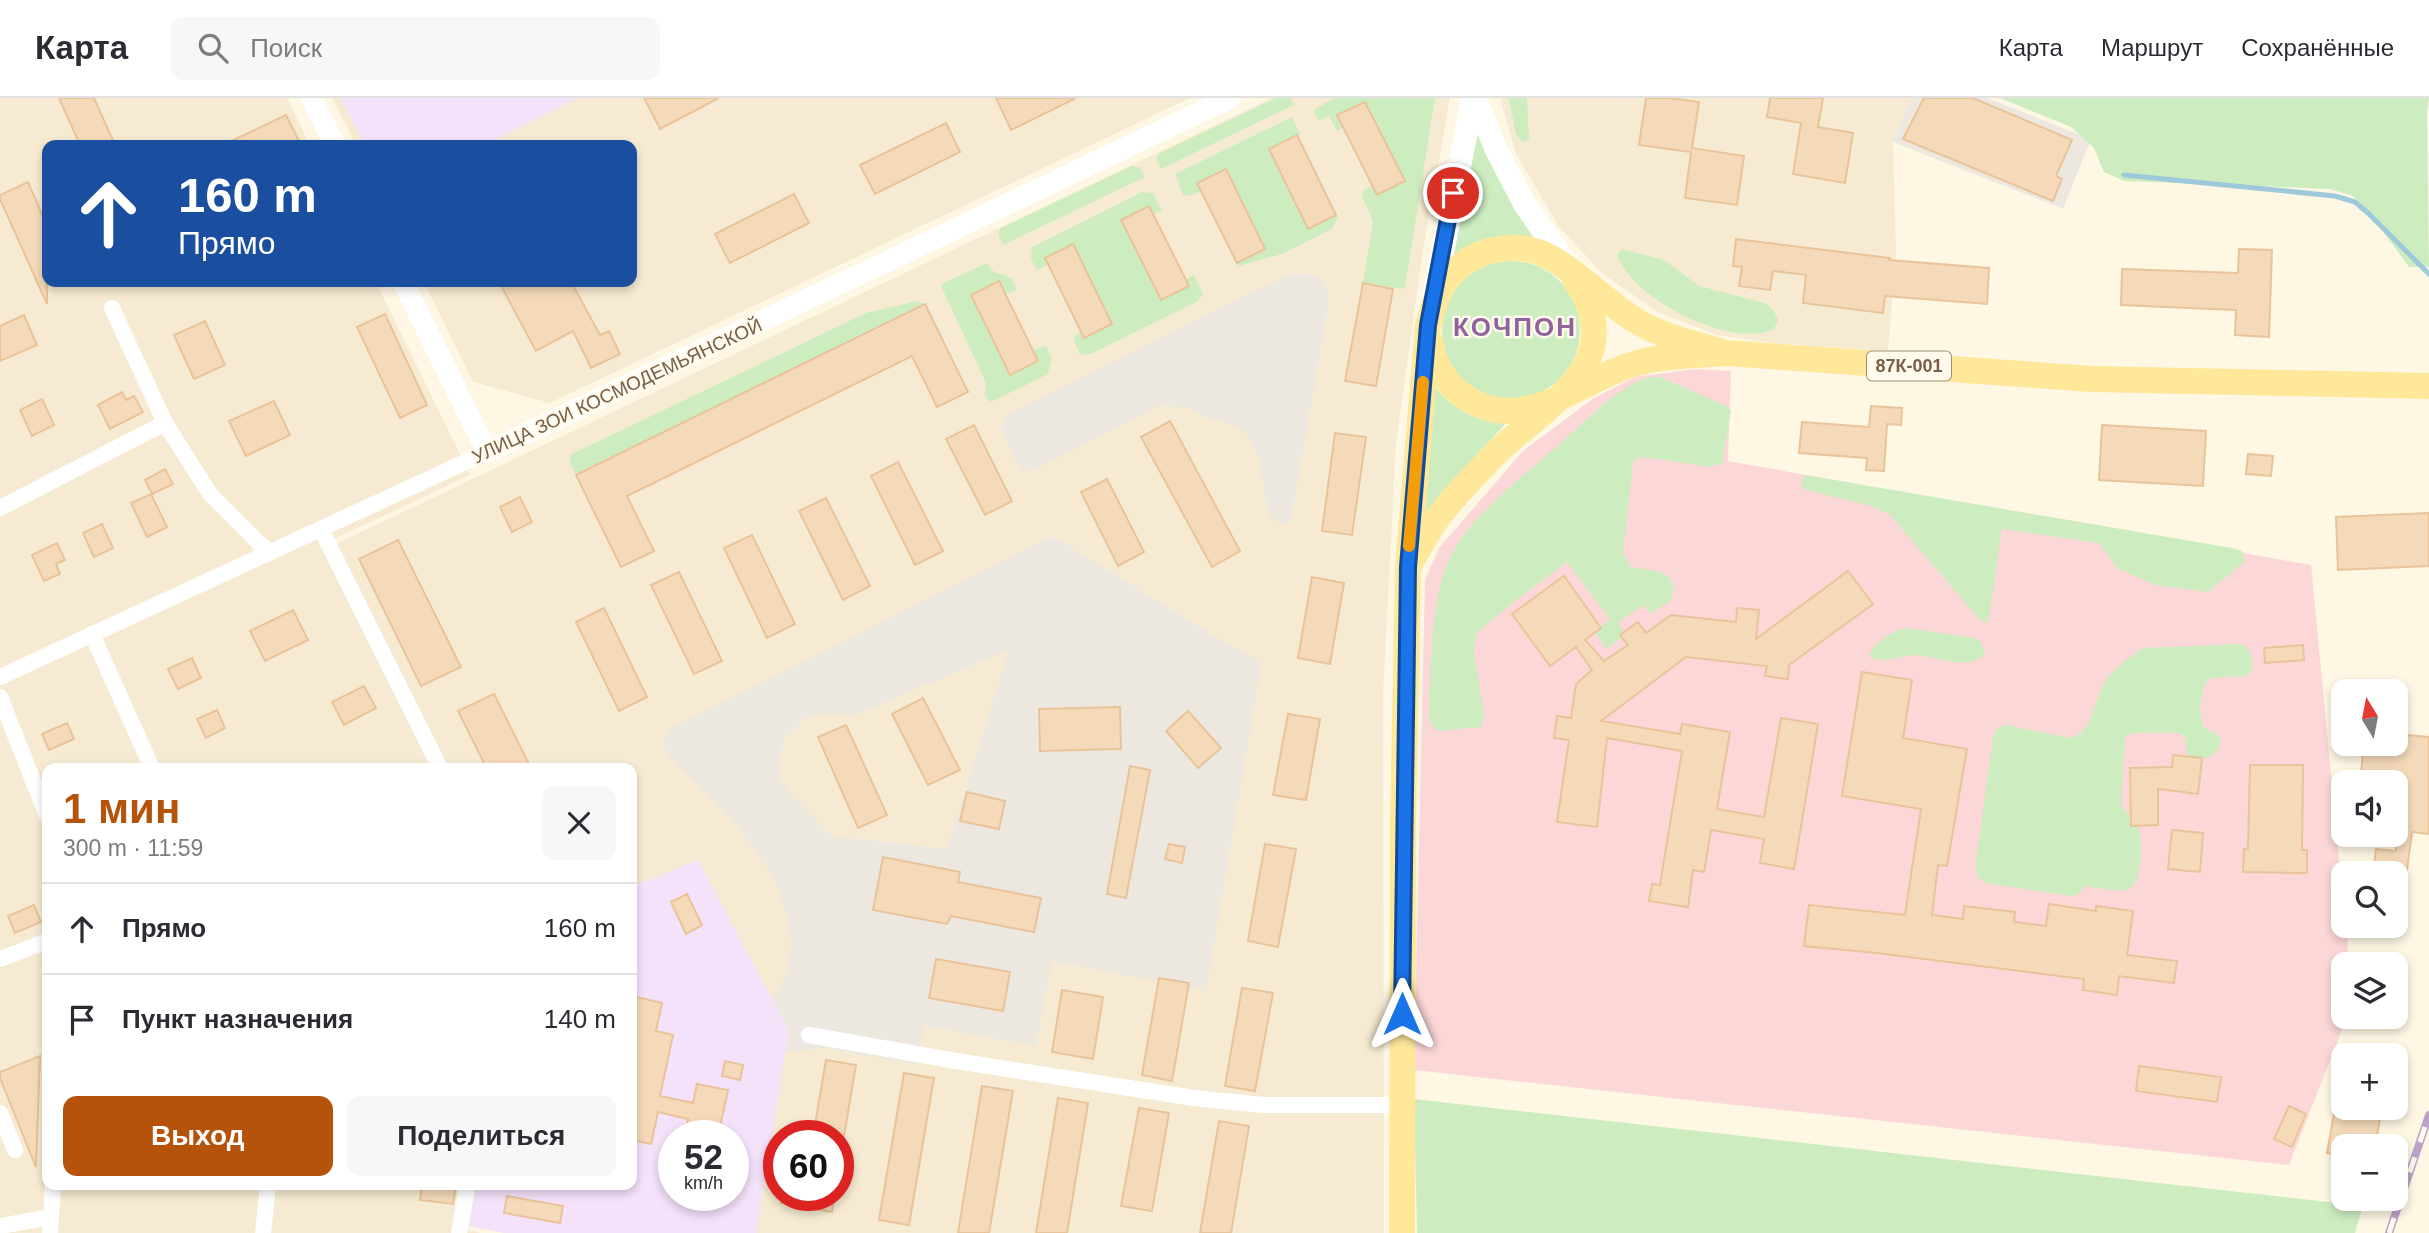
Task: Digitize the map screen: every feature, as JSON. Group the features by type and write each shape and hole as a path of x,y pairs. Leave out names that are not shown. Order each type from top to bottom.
{"main road":[{"path":"1474,98 1524,203 1570,271"},
{"path":"1428,325 1474,98"},
{"name":"87К-001","path":"1402,1233 1402,822 1408,567 1428,325 1435,299 1460,265 1483,253 1508,248 1528,250 1551,258 1641,324 1726,353"},
{"name":"87К-001","path":"1408,567 1439,516 1494,455 1564,394 1585,365 1593,332 1587,300 1570,271"},
{"name":"87К-001","path":"1428,325 1431,348 1440,370 1456,390 1473,402 1498,410 1523,411 1542,405 1608,372 1641,362 1676,356 1726,353 2092,379 2429,386"}],"street":[{"path":"311,98 332,140"},
{"name":"УЛИЦА ЗОИ КОСМОДЕМЬЯНСКОЙ","path":"0,677 487,452 1218,101"},
{"path":"405,287 487,452"},
{"path":"112,308 165,423 210,494 269,552"},
{"path":"0,508 165,423"},
{"path":"321,529 438,763"},
{"path":"92,634 150,763"},
{"path":"0,697 42,803"},
{"path":"0,959 42,943"},
{"path":"809,1035 1194,1098 1263,1105 1401,1105"},
{"path":"0,1113 15,1150"},
{"path":"0,1226 50,1225 53,1190"},
{"path":"263,1233 267,1190"},
{"path":"459,1233 466,1190"}],"shaded area":[{"path":"0,98 287,98 308,140 42,140 42,287 378,287 470,475 330,541 435,763 42,763 42,1190 470,1190 464,1229 481,1233 0,1233"},
{"path":"332,98 1190,98 550,403 473,382 426,287 637,287 637,140 353,140"},
{"path":"340,98 578,98 495,140 362,140"},
{"path":"1272,98 1450,98 1422,257 1396,443 1383,696 1384,1233 505,1233 469,1226 475,1190 637,1190 637,763 441,763 336,544"},
{"path":"1500,98 1911,98 1893,142 1896,255 1888,351 1772,343 1717,335 1658,312 1603,274 1559,227 1516,154"},
{"path":"1911,98 1987,98 2091,139 2063,209 1893,142"},
{"path":"1293,274 1319,277 1328,288 1329,302 1291,521 1285,524 1272,520 1267,510 1259,456 1248,437 1236,426 1202,416 1189,408 1159,406 1035,470 1025,471 1016,462 1002,431 1007,415"},
{"path":"1696,369 1731,371 1728,461 2311,565 2331,774 2331,847 2338,847 2339,861 2331,861 2331,938 2347,938 2348,952 2331,952 2331,1029 2342,1029 2337,1043 2331,1043 2331,1058 2289,1165 1414,1070 1425,580 1439,548 1523,451 1594,398 1635,377"},
{"path":"1050,537 1058,539 1258,660 1261,667 1206,991 1052,961 1036,1046 924,1026 915,1064 824,1048 778,1053 761,1003 778,989 789,966 791,939 786,912 774,878 742,832 668,754 663,743 665,733","holes":["1009,650 947,849 831,836 783,784 778,766 785,738 806,717 833,714 853,716"]},
{"path":"698,860 789,1031 774,1120 763,1120 763,1190 756,1233 505,1233 469,1226 475,1190 637,1190 637,885"}],"green space":[{"path":"1276,98 1291,98 1294,105 1161,169 1156,158 1158,154"},
{"path":"1335,98 1435,98 1405,288 1363,283 1373,221 1362,196 1364,190 1372,186 1377,195 1405,181 1366,102 1337,115 1343,128 1337,131 1329,116 1319,121 1315,109"},
{"path":"1509,98 1527,98 1529,140 1524,143 1516,135"},
{"path":"2000,98 2429,98 2429,267 2409,267 2353,196 2330,189 2124,181 2104,172 2094,148 2071,127"},
{"path":"1292,117 1300,134 1269,149 1308,229 1336,215 1338,218 1332,229 1282,254 1239,266 1237,263 1265,249 1226,170 1206,188 1189,195 1183,195 1175,174"},
{"path":"1475,119 1549,250 1444,274"},
{"path":"1132,166 1140,168 1145,177 1003,245 998,235 1001,228"},
{"path":"1142,192 1153,193 1162,210 1153,215 1149,207 1121,221 1160,300 1188,287 1185,280 1194,275 1203,294 1198,301 1091,354 1080,355 1074,341 1075,335 1081,332 1085,338 1112,324 1073,245 1045,258 1048,264 1037,270 1031,259 1032,247"},
{"path":"1622,249 1664,260 1699,286 1765,303 1774,311 1778,320 1774,329 1756,334 1734,332 1685,316 1642,288 1626,271 1617,255"},
{"path":"1511,261 1537,266 1560,281 1575,304 1580,330 1575,356 1560,379 1537,394 1511,399 1485,394 1462,379 1447,356 1442,330 1447,304 1462,281 1485,266"},
{"path":"987,263 994,272 1012,278 1017,289 1005,295 999,282 971,296 1010,375 1038,361 1033,351 1046,345 1052,358 1048,374 991,402 985,397 986,383 941,286"},
{"path":"917,301 925,304 576,475 569,459 572,454 866,313"},
{"path":"1649,377 1660,377 1726,406 1731,411 1722,462 1726,462 1709,467 1645,457 1637,458 1633,463 1623,553 1631,567 1656,571 1669,577 1673,590 1671,600 1651,614 1643,605 1618,623 1626,635 1606,649 1594,631 1610,619 1567,562 1477,633 1474,650 1484,715 1482,727 1438,731 1429,720 1433,632 1440,586 1455,548 1491,504 1593,413 1627,387"},
{"path":"1434,387 1467,413 1485,420 1506,423 1423,517"},
{"path":"1804,476 2232,548 2242,551 2245,561 2208,592 2155,585 2117,568 2099,543 2002,529 1988,623 1981,621 1889,514 1871,506 1806,490 1801,486"},
{"path":"1907,628 1980,640 1985,654 1970,662 1952,662 1917,655 1886,660 1869,656 1884,638"},
{"path":"2240,644 2250,651 2252,671 2247,676 2210,678 2202,694 2203,727 2220,736 2219,747 2212,755 2202,759 2191,758 2187,752 2185,738 2179,733 2132,733 2125,738 2121,806 2139,828 2141,847 2134,885 2129,889 2119,890 2085,886 2079,894 2071,896 1985,883 1979,878 1975,868 1993,737 1997,729 2006,725 2070,738 2078,735 2089,722 2106,680 2128,658 2143,648"},
{"path":"1414,1099 2331,1202 2331,1211 2362,1211 2355,1233 1417,1233"}],"building":[{"path":"59,98 94,98 113,140 78,140"},
{"path":"644,98 719,98 660,129"},
{"path":"996,98 1076,98 1011,130"},
{"path":"1646,98 1699,102 1692,148 1744,156 1737,205 1685,198 1691,152 1639,145"},
{"path":"1770,98 1823,98 1818,127 1853,133 1845,183 1793,174 1801,123 1767,117"},
{"path":"1924,98 1973,98 2072,140 2056,176 2062,179 2053,201 1903,139"},
{"path":"1365,102 1405,181 1377,195 1337,115"},
{"path":"286,115 298,140 234,140"},
{"path":"946,123 960,152 875,194 860,165"},
{"path":"1297,135 1336,215 1308,229 1269,149"},
{"path":"1226,169 1265,249 1237,263 1197,183"},
{"path":"28,182 42,214 42,287 47,287 47,304 0,199 0,195"},
{"path":"794,194 809,223 730,263 715,234"},
{"path":"1149,206 1189,286 1161,300 1121,220"},
{"path":"1736,239 1890,258 1889,260 1989,268 1987,304 1885,296 1883,313 1803,303 1806,275 1773,271 1770,290 1739,286 1742,267 1733,266"},
{"path":"1073,244 1112,324 1084,338 1045,258"},
{"path":"2239,249 2272,250 2269,337 2235,335 2236,310 2121,305 2122,269 2238,273"},
{"path":"999,281 1038,361 1010,375 971,295"},
{"path":"1363,283 1393,289 1376,386 1345,381"},
{"path":"502,287 574,287 600,335 609,331 620,354 591,368 573,331 536,351"},
{"path":"925,304 968,392 937,407 912,356 627,496 654,551 621,567 576,475"},
{"path":"385,314 427,405 400,418 357,327"},
{"path":"24,315 37,345 0,361 0,326"},
{"path":"205,321 225,365 194,379 174,335"},
{"path":"122,392 126,400 134,396 143,412 110,429 98,405"},
{"path":"42,399 54,425 32,436 20,410"},
{"path":"274,401 290,435 246,456 229,421"},
{"path":"1871,406 1902,408 1901,425 1887,424 1884,471 1866,470 1867,458 1799,453 1802,422 1869,427"},
{"path":"1170,421 1240,551 1212,567 1141,437"},
{"path":"974,425 1012,501 985,515 946,439"},
{"path":"2102,425 2206,431 2203,486 2099,480"},
{"path":"1335,433 1366,437 1352,535 1322,531"},
{"path":"2248,454 2273,456 2271,476 2246,474"},
{"path":"898,462 943,551 915,565 871,476"},
{"path":"165,469 173,484 152,494 145,480"},
{"path":"1107,479 1144,552 1118,566 1081,492"},
{"path":"151,494 167,527 147,537 131,503"},
{"path":"520,497 532,522 512,532 500,507"},
{"path":"826,498 870,586 843,600 799,511"},
{"path":"2429,513 2429,566 2338,570 2336,517"},
{"path":"102,524 113,548 94,557 83,533"},
{"path":"752,535 795,624 767,638 724,548"},
{"path":"398,540 461,667 421,686 359,559"},
{"path":"57,543 65,560 56,564 60,574 44,581 32,555"},
{"path":"1848,571 1873,604 1789,665 1788,679 1765,676 1767,666 1686,657 1601,721 1680,734 1682,724 1730,732 1717,809 1764,817 1781,718 1818,724 1794,869 1760,863 1764,839 1711,830 1704,872 1693,870 1688,907 1649,901 1652,884 1660,885 1682,751 1607,738 1597,827 1557,822 1569,740 1554,738 1557,716 1571,718 1576,684 1592,670 1576,647 1550,666 1512,614 1564,576 1601,628 1585,640 1604,661 1628,645 1620,635 1638,622 1646,633 1671,615 1736,622 1737,608 1759,610 1756,639"},
{"path":"679,572 722,661 694,674 651,585"},
{"path":"1312,577 1344,583 1330,664 1298,658"},
{"path":"604,608 647,697 619,711 576,622"},
{"path":"293,610 308,640 265,661 250,631"},
{"path":"2303,645 2304,660 2265,663 2264,648"},
{"path":"192,658 201,678 178,689 168,669"},
{"path":"1862,672 1912,680 1903,738 1967,749 1947,866 1938,865 1932,915 1963,919 1964,906 2015,912 2014,922 2046,926 2049,904 2096,911 2096,906 2133,911 2127,955 2177,961 2174,983 2119,976 2117,995 2083,990 2084,979 1804,946 1809,905 1905,915 1921,809 1842,796"},
{"path":"364,686 376,708 344,725 332,702"},
{"path":"494,694 528,763 484,763 458,711"},
{"path":"923,698 960,770 928,785 892,714"},
{"path":"1120,707 1121,749 1040,751 1039,709"},
{"path":"217,710 225,728 206,738 197,719"},
{"path":"1188,711 1221,748 1198,768 1166,731"},
{"path":"1288,714 1320,719 1306,800 1273,795"},
{"path":"67,723 74,739 49,750 42,734"},
{"path":"846,725 887,815 858,828 818,737"},
{"path":"2408,735 2429,737 2429,834 2412,832 2408,862 2374,861 2376,849 2396,851 2396,847 2408,847 2408,770 2361,770 2363,756 2408,756"},
{"path":"2173,755 2202,758 2198,794 2158,789 2158,825 2131,826 2130,768 2172,767"},
{"path":"2250,765 2303,765 2302,850 2307,850 2307,873 2243,872 2244,849 2248,849"},
{"path":"1130,766 1150,770 1126,898 1107,894"},
{"path":"967,792 1005,801 999,829 960,821"},
{"path":"2172,830 2203,833 2200,872 2168,869"},
{"path":"1169,844 1185,847 1182,863 1165,859"},
{"path":"1265,844 1296,849 1278,947 1248,941"},
{"path":"883,857 960,872 958,882 1041,898 1034,932 951,916 947,924 873,910"},
{"path":"687,894 702,925 686,934 671,902"},
{"path":"34,905 41,922 15,933 8,916"},
{"path":"936,959 1010,972 1003,1011 929,998"},
{"path":"1159,978 1189,983 1172,1081 1142,1075"},
{"path":"1242,988 1273,993 1255,1091 1225,1086"},
{"path":"1062,990 1103,997 1093,1059 1052,1052"},
{"path":"637,997 662,1003 656,1031 673,1035 660,1096 693,1103 697,1084 728,1090 721,1120 688,1120 658,1112 651,1144 637,1141"},
{"path":"40,1056 36,1167 0,1078 0,1072"},
{"path":"826,1060 856,1065 847,1120 816,1120"},
{"path":"725,1061 743,1065 740,1080 722,1076"},
{"path":"2139,1066 2221,1077 2217,1102 2136,1091"},
{"path":"904,1073 934,1078 909,1225 879,1220"},
{"path":"982,1086 1013,1091 989,1233 958,1233"},
{"path":"1058,1098 1088,1103 1067,1233 1036,1233"},
{"path":"2289,1106 2306,1114 2292,1147 2274,1139"},
{"path":"1139,1108 1169,1113 1152,1211 1121,1206"},
{"path":"2333,1120 2380,1120 2377,1134 2331,1134 2331,1154 2327,1153"},
{"path":"1219,1121 1249,1126 1231,1233 1200,1233"},
{"path":"421,1190 455,1190 453,1204 420,1200"},
{"path":"507,1196 563,1206 560,1223 504,1213"}],"waterway":[{"path":"2124,175 2335,196 2355,202 2429,274"}],"railway":[{"path":"2389,1233 2429,1115"}],"slow traffic":[{"path":"1409,546 1423,382"}],"district":[{"name":"КОЧПОН","path":"1515,327"}],"route":[{"path":"1402,1014 1402,822 1408,567 1428,325 1453,193"}]}
